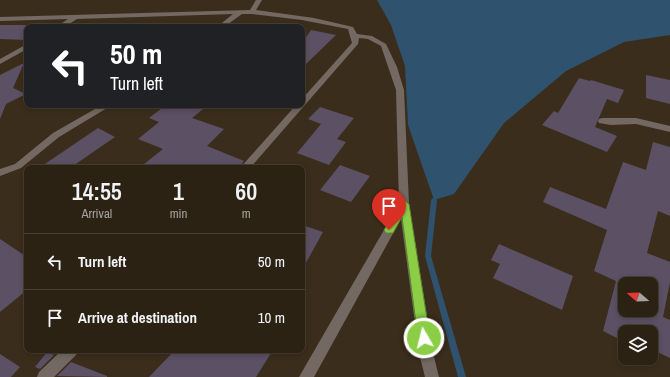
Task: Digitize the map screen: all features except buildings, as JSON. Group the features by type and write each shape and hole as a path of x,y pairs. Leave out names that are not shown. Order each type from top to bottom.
{"street":[{"path":"252,12 259,0"},
{"path":"224,24 241,12"},
{"path":"0,19 252,12 334,23 353,32 370,37 384,45 394,67 400,90 404,204 426,354 432,377"},
{"path":"64,24 76,17"},
{"path":"305,102 356,44 353,32"},
{"path":"0,62 24,48"},
{"path":"0,173 18,166 56,135 103,108"},
{"path":"248,165 299,108"},
{"path":"602,121 636,121 670,130"},
{"path":"306,377 404,204"},
{"path":"44,377 68,353"}],"water":[{"path":"377,0 670,0 670,35 624,42 566,71 504,123 454,194 434,200 408,125 405,66 391,25"}],"waterway":[{"path":"434,200 428,256 462,377"}],"route":[{"path":"389,230 404,204 424,338"}]}
